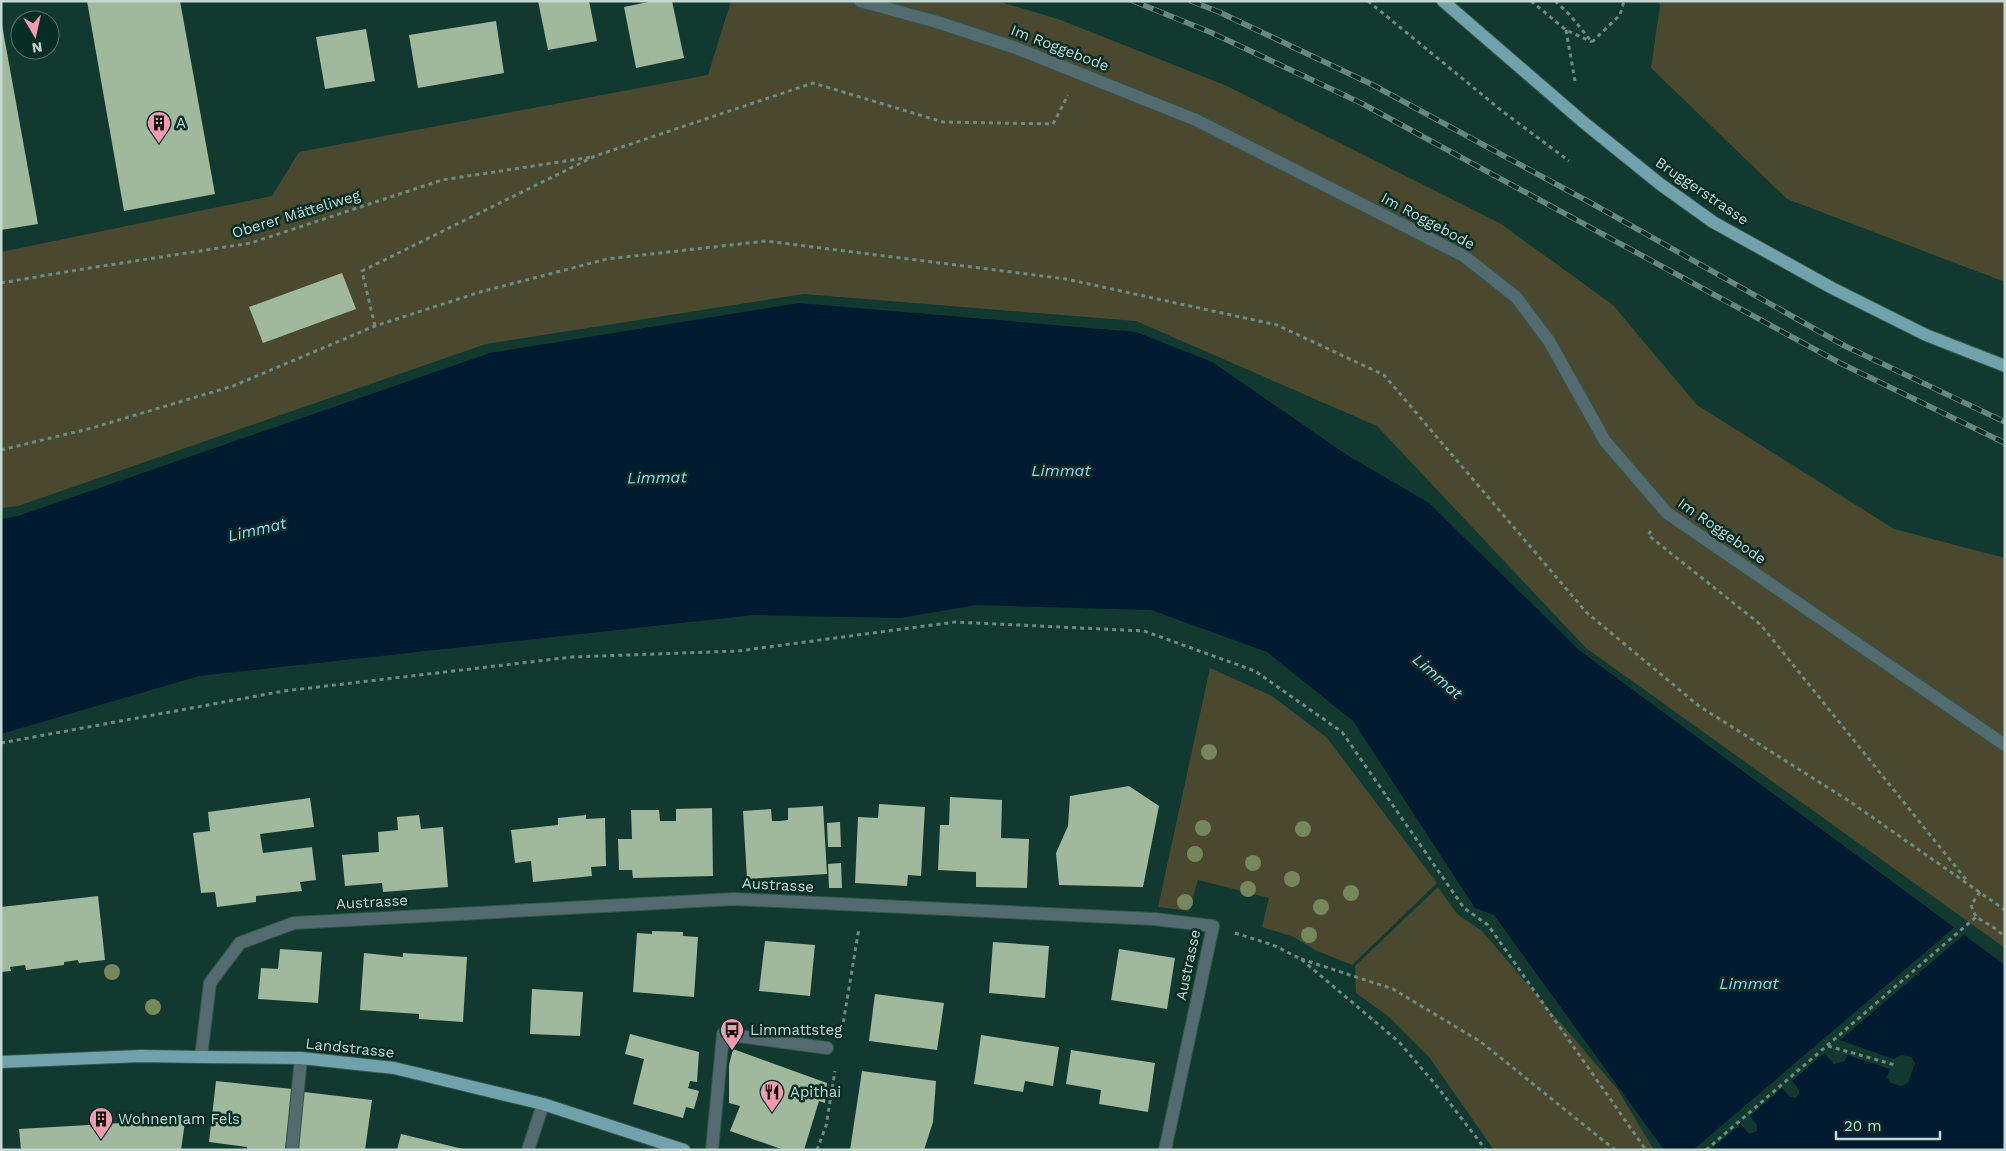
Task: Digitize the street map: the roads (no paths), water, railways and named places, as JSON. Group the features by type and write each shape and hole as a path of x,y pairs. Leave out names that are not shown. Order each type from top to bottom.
{"main road":[{"name":"Bruggerstrasse","path":"1443,1 1660,184 1713,222 1832,288 1926,335 2005,366"},
{"name":"Landstrasse","path":"1,1062 140,1056 301,1058 394,1068 543,1104 684,1150"}],"street":[{"name":"Im Roggebode","path":"860,1 955,28 1016,48 1196,120 1464,256 1516,297 1549,341 1605,441 1667,513 2005,745"},
{"name":"Austrasse","path":"201,1057 210,983 240,943 294,923 734,899 1154,919 1213,926 1165,1150"},
{"path":"712,1150 723,1034 827,1048"},
{"path":"292,1150 301,1058"},
{"path":"528,1150 543,1104"}],"water":[{"name":"Limmat","path":"799,303 1136,332 1212,362 1347,455 1429,503 1579,650 2005,965 2005,1150 1664,1150 1494,915 1475,908 1353,721 1267,652 1151,610 976,605 901,618 754,615 199,676 1,734 1,519 18,516 490,353"}],"railway":[{"path":"1133,1 1210,32 1361,103 1840,363 2005,443"},
{"path":"1191,1 1219,12 1371,84 1591,203 1845,346 2005,422"}],"place":[{"name":"A","path":"159,144"},
{"name":"Limmattsteg","path":"732,1051"},
{"name":"Apithai","path":"772,1113"},
{"name":"Wohnen am Fels","path":"101,1140"}]}
